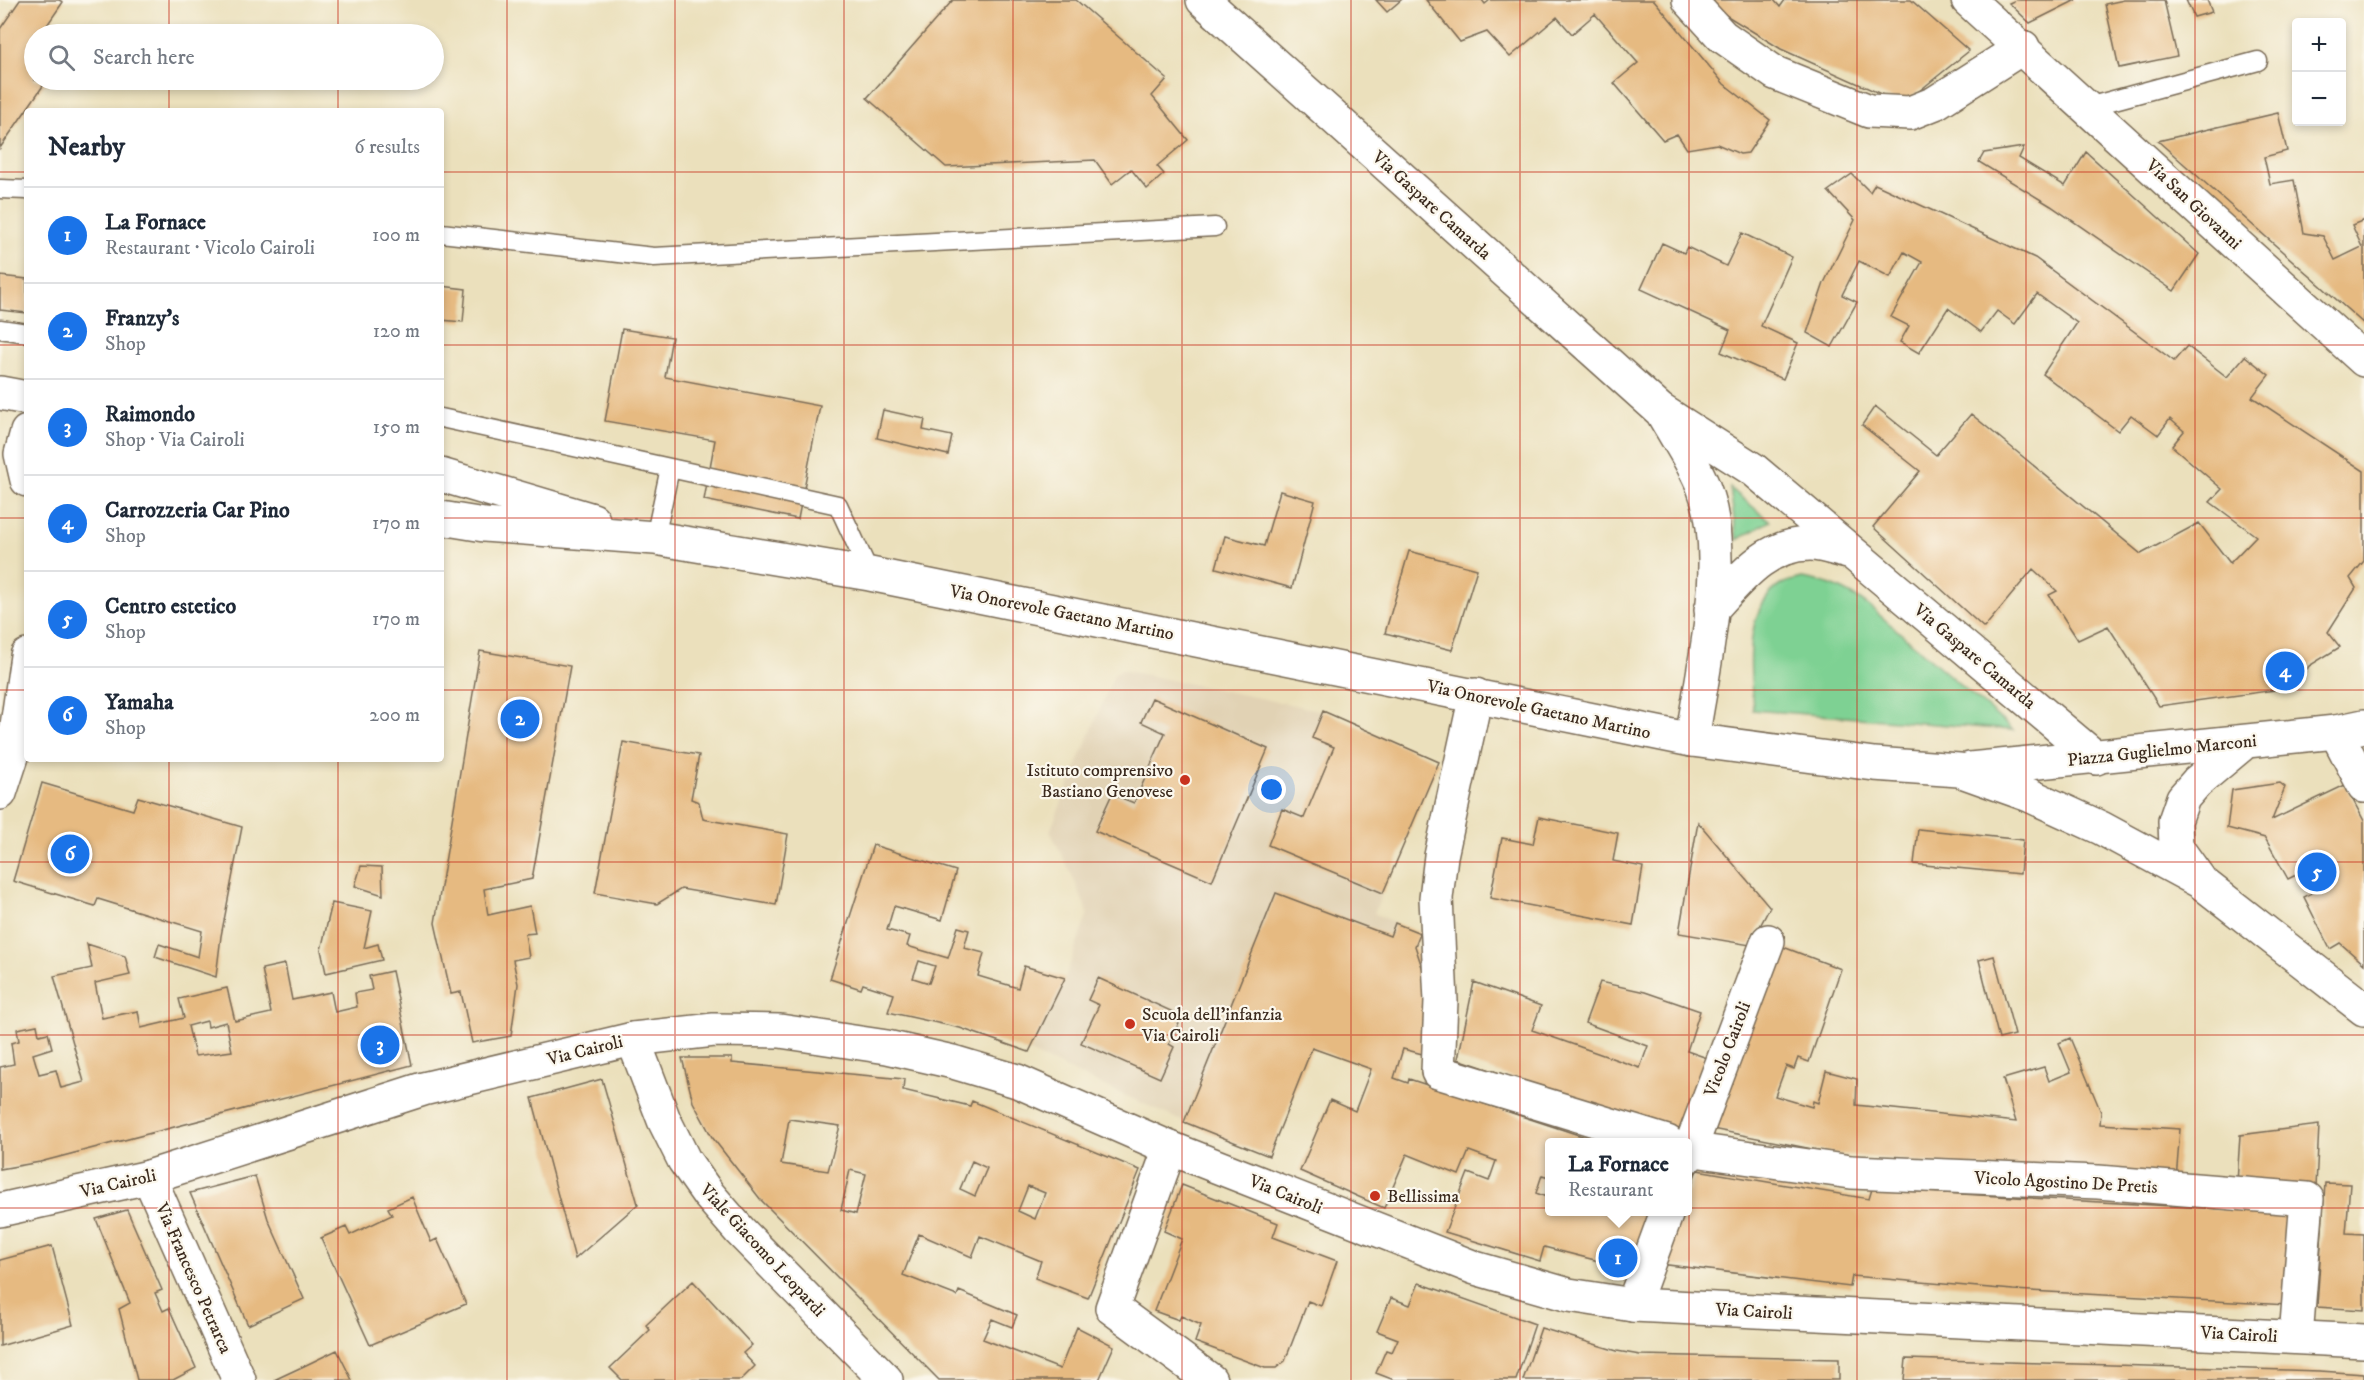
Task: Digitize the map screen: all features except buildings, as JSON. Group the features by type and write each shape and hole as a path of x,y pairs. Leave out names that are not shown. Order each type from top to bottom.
{"street":[{"name":"Via Gaspare Camarda","path":"1203,0 1660,410 1754,470 2096,758"},
{"path":"1689,0 1722,36 1775,73 1869,111 1910,113 1935,103 2023,47"},
{"name":"Via San Giovanni","path":"1968,0 2023,47 2364,360"},
{"path":"0,393 24,397"},
{"name":"Via Gaspare Camarda","path":"1660,410 1703,486 1714,523 1715,561 1712,610 1692,741"},
{"path":"17,471 24,443"},
{"name":"Via Onorevole Gaetano Martino","path":"444,476 655,538"},
{"name":"Via Onorevole Gaetano Martino","path":"444,518 483,525 655,538 870,574 1476,694 1692,741 1874,764 1959,770 2029,795 2101,828 2201,882 2364,1010"},
{"name":"Via Gaspare Camarda","path":"1712,610 1752,567 1767,555 1787,547 1812,544 1853,554"},
{"path":"14,746 24,677"},
{"name":"Vicolo Agostino De Pretis","path":"1476,694 1444,844 1436,898 1441,1001 1438,1072 1648,1138"},
{"path":"0,793 24,720"},
{"path":"2350,729 2364,786"},
{"name":"Piazza Guglielmo Marconi","path":"1959,770 2096,758 2350,729"},
{"path":"2201,882 2176,847 2175,821 2180,805 2197,782 2246,741"},
{"name":"Vicolo Cairoli","path":"1687,1138 1768,941"},
{"name":"Via Cairoli","path":"0,1210 149,1177 423,1089 633,1039 714,1030 780,1031 887,1047 953,1062 1017,1081 1170,1148 1475,1268 1569,1295 1633,1305 2364,1341"},
{"name":"Viale Giacomo Leopardi","path":"633,1039 664,1120 684,1160 708,1194 740,1231 886,1380"},
{"path":"1170,1148 1112,1308 1210,1380"},
{"name":"Vicolo Agostino De Pretis","path":"1692,1150 1851,1172 2098,1182 2307,1199 2296,1337"},
{"name":"Via Francesco Petrarca","path":"149,1177 239,1380"},
{"path":"1633,1305 1666,1216"}],"lane":[{"path":"2088,107 2258,61"},
{"path":"0,189 24,190"},
{"path":"444,233 654,257 1215,227"},
{"path":"0,329 24,333"},
{"path":"444,419 838,505 870,574"},
{"path":"655,538 670,468"}],"shaded area":[{"path":"1122,670 1323,711 1439,762 1374,913 1395,923 1390,936 1276,893 1184,1122 1029,1052 1065,978 1088,913 1050,831 1114,675"}],"green space":[{"path":"1730,488 1770,521 1737,540"},
{"path":"1802,578 1837,588 1869,606 2013,730 1753,710 1751,659 1755,623 1770,593 1784,583"}],"place":[{"name":"Carrozzeria Car Pino","path":"2285,671"},
{"name":"Franzy's","path":"520,719"},
{"name":"Istituto comprensivo Bastiano Genovese","path":"1185,780"},
{"name":"Yamaha","path":"70,854"},
{"name":"Centro estetico","path":"2317,872"},
{"name":"Scuola dell'infanzia Via Cairoli","path":"1130,1024"},
{"name":"Raimondo","path":"380,1045"},
{"name":"Bellissima","path":"1375,1196"},
{"name":"La Fornace","path":"1618,1258"}]}
